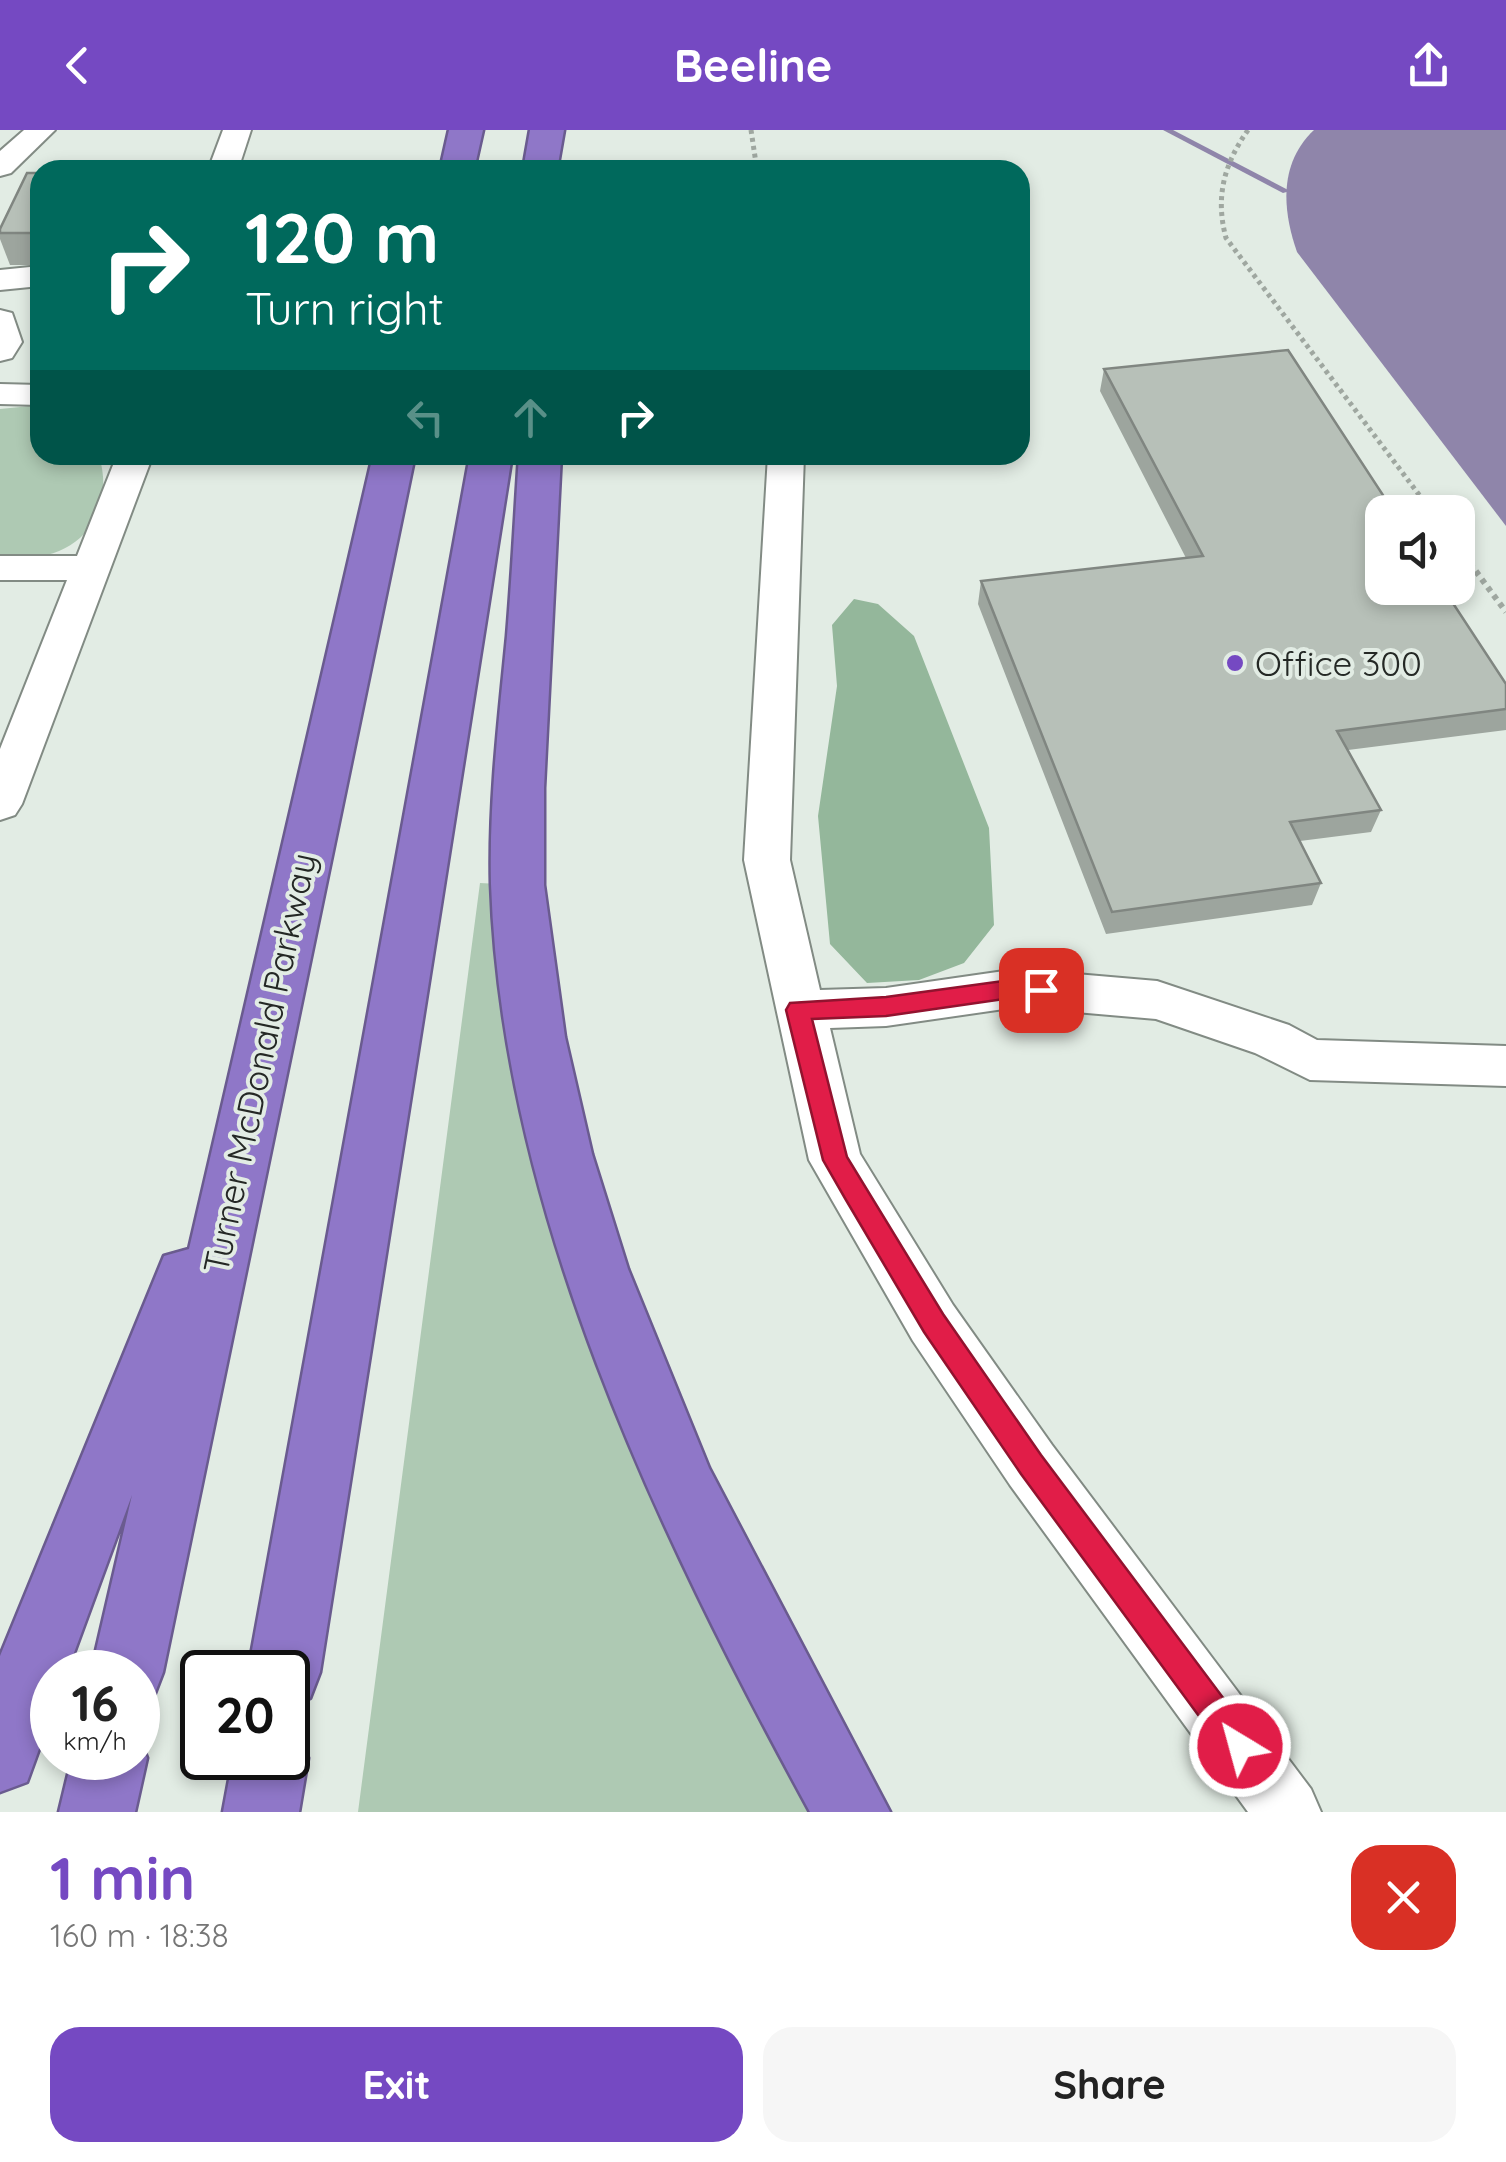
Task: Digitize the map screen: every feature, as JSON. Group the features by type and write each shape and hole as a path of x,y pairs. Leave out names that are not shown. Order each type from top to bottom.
{"highway":[{"path":"459,160 466,130"},
{"path":"542,160 547,130"},
{"path":"556,160 557,130"},
{"name":"Turner McDonald Parkway","path":"132,1650 392,465"},
{"path":"288,1650 490,465"},
{"path":"539,465 518,825 520,915 547,1085 596,1264 674,1474 782,1691 852,1812"},
{"path":"0,1755 74,1553 241,1139"},
{"path":"97,1812 104,1780"},
{"path":"260,1812 266,1780"}],"street":[{"path":"0,167 41,130"},
{"path":"226,160 237,130"},
{"path":"0,280 30,277"},
{"path":"0,320 4,342 0,351"},
{"path":"0,394 30,393"},
{"path":"4,782 131,465"},
{"path":"786,465 767,860 835,1160 924,1307 1031,1465 1288,1812"},
{"path":"0,568 92,568"},
{"path":"798,1010 886,1006 1018,988 1157,1000 1272,1039 1310,1060 1506,1066"}],"path":[{"path":"751,130 756,160"},
{"path":"1248,130 1231,152 1221,180 1219,217 1226,238 1419,495"},
{"path":"1475,570 1506,612"}],"green space":[{"path":"30,406 30,465 101,465 101,502 94,521 66,548 47,555 0,557 0,409"},
{"path":"854,599 878,604 914,636 989,828 994,925 964,963 919,980 867,983 830,944 818,816 837,686 832,625"},
{"path":"480,883 499,884 499,938 821,1812 358,1812"}],"shaded area":[{"path":"1314,130 1506,130 1506,526 1297,252 1288,219 1289,172 1294,157"}],"building":[{"path":"30,173 30,233 0,233"},
{"name":"Office 300","path":"1288,350 1383,495 1365,495 1365,605 1454,605 1506,684 1506,709 1337,731 1381,810 1290,822 1321,883 1112,912 981,581 1203,556 1104,369"}],"waterway":[{"path":"1167,130 1286,191"}],"place":[{"name":"Office 300","path":"1235,663"}],"route":[{"path":"1041,990 1018,988 886,1006 798,1010 835,1160 934,1323 1031,1465 1240,1746"}]}
